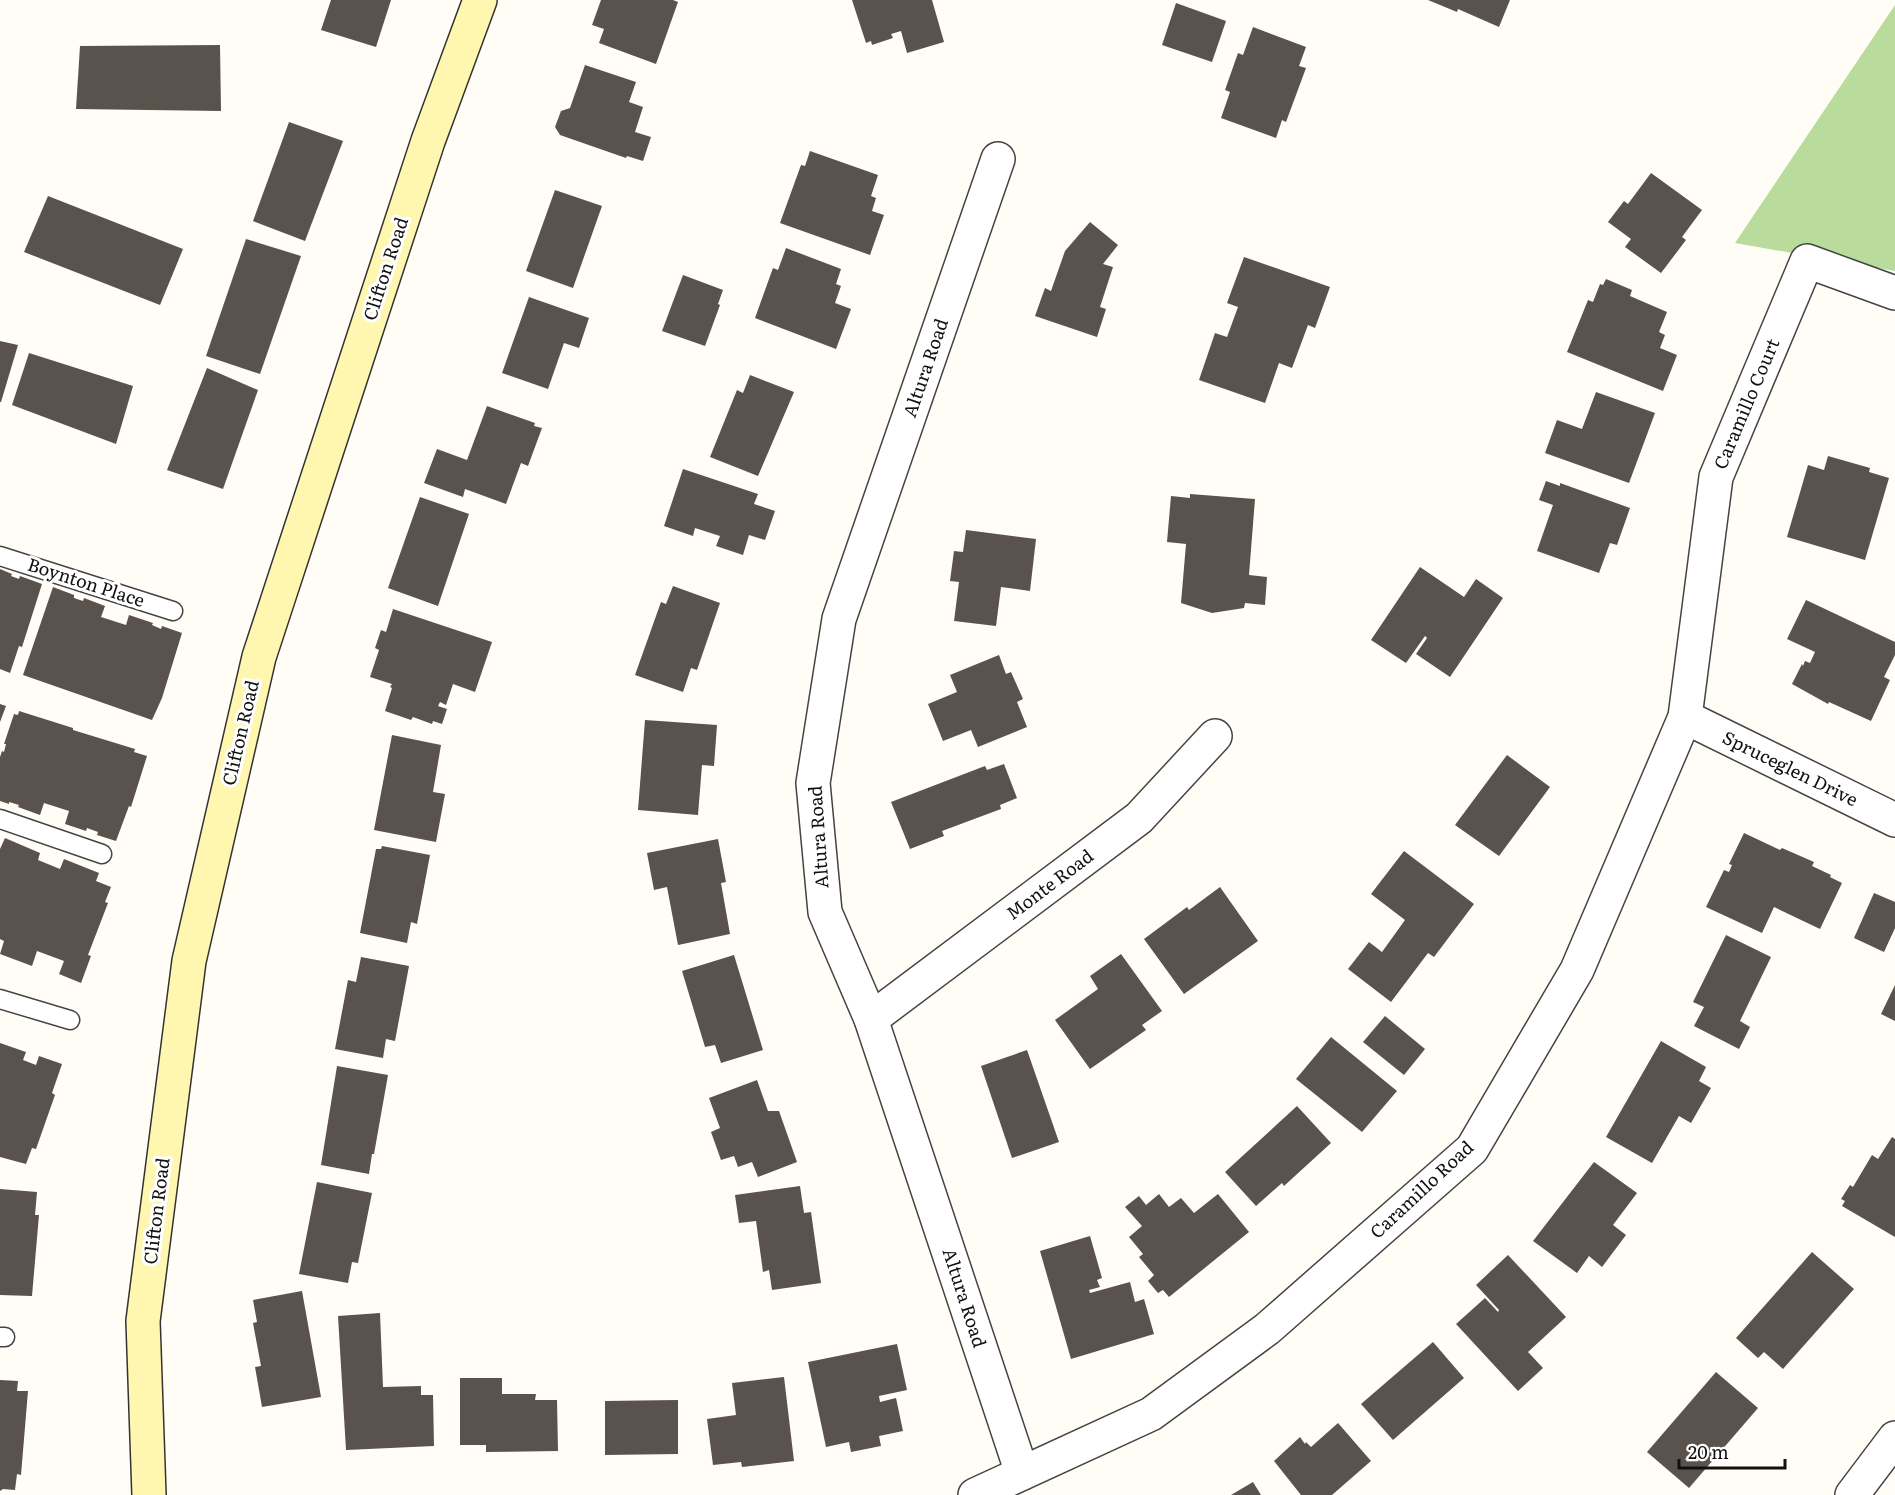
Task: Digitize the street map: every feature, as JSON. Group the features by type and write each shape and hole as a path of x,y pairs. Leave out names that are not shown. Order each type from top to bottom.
{"main road":[{"name":"Clifton Road","path":"149,1495 143,1321 189,961 259,657 428,141 480,0"}],"street":[{"name":"Altura Road","path":"998,159 839,619 813,783 825,912 871,1019 1022,1473"},
{"name":"Caramillo Court","path":"1685,717 1716,477 1807,261 1895,293"},
{"name":"Spruceglen Drive","path":"1685,717 1895,820"},
{"name":"Caramillo Road","path":"975,1495 1151,1414 1267,1329 1472,1149 1577,970 1685,717"},
{"name":"Monte Road","path":"871,1019 1139,818 1215,736"},
{"path":"1852,1495 1895,1438"}],"lane":[{"name":"Boynton Place","path":"0,556 173,611"},
{"path":"0,819 102,854"},
{"path":"0,999 70,1020"}],"green space":[{"path":"1895,5 1895,271 1735,243"}],"building":[{"path":"331,0 391,0 376,47 321,30"},
{"path":"601,0 673,0 678,2 656,64 599,43 604,29 592,25"},
{"path":"852,0 932,0 944,42 907,53 901,31 891,34 893,38 872,45 871,41 866,43"},
{"path":"1428,0 1510,0 1499,27 1458,9 1457,12"},
{"path":"1176,3 1226,21 1212,62 1162,45"},
{"path":"1253,27 1306,47 1299,66 1306,68 1286,122 1282,120 1276,138 1221,118 1230,92 1225,90 1238,53 1243,55"},
{"path":"220,45 221,111 76,109 80,46"},
{"path":"585,65 636,82 629,102 643,107 635,132 651,137 643,161 627,156 626,158 560,135 555,127 561,111 570,108"},
{"path":"289,122 343,141 305,241 253,221"},
{"path":"810,151 878,175 871,196 876,198 872,211 884,215 870,255 780,223 801,165 805,166"},
{"path":"1651,173 1702,210 1682,237 1686,240 1661,273 1625,247 1631,239 1608,222 1624,201 1628,204"},
{"path":"555,190 602,206 573,288 526,271"},
{"path":"48,196 183,249 160,305 24,252"},
{"path":"1090,222 1118,245 1103,264 1113,267 1100,307 1106,309 1097,337 1035,316 1045,288 1051,291 1065,251"},
{"path":"246,239 301,256 260,374 206,356"},
{"path":"786,248 841,269 836,284 841,286 835,303 851,309 836,349 755,318 773,268 778,270"},
{"path":"1244,257 1330,287 1315,328 1308,325 1292,368 1279,363 1265,403 1199,380 1215,333 1227,337 1238,307 1227,303"},
{"path":"683,275 723,290 705,346 662,331"},
{"path":"1606,279 1632,290 1630,296 1667,312 1659,332 1665,335 1660,348 1677,355 1663,391 1567,352 1588,300 1593,302 1600,284 1603,285"},
{"path":"529,297 589,318 579,348 564,343 548,389 502,373"},
{"path":"0,341 18,345 1,402 0,402"},
{"path":"29,353 133,386 116,444 12,405"},
{"path":"207,368 258,390 223,489 167,470"},
{"path":"750,375 794,392 758,476 710,457 737,390 743,393"},
{"path":"1596,392 1655,413 1629,483 1545,453 1557,420 1582,429"},
{"path":"487,406 535,423 534,426 542,428 528,466 521,463 506,504 465,489 463,497 424,483 437,449 467,460"},
{"path":"1828,456 1870,468 1869,472 1889,478 1865,560 1787,537 1808,465 1824,470"},
{"path":"683,469 758,494 754,504 775,511 765,540 749,535 743,555 716,546 720,536 695,528 693,536 664,526"},
{"path":"1546,481 1560,486 1560,483 1630,508 1617,545 1610,543 1599,573 1537,551 1553,505 1539,500"},
{"path":"1190,494 1255,499 1249,575 1267,577 1265,605 1245,603 1244,608 1212,613 1181,603 1186,544 1167,542 1171,496 1190,498"},
{"path":"420,497 469,514 438,606 388,588"},
{"path":"966,530 1036,539 1030,591 1001,587 996,626 954,621 959,582 950,581 954,551 963,552"},
{"path":"1420,567 1464,597 1476,579 1503,598 1450,677 1416,654 1427,638 1425,636 1406,663 1371,640"},
{"path":"0,569 19,579 20,576 42,584 22,647 19,646 10,673 0,669"},
{"path":"673,586 720,603 697,670 691,668 683,692 635,675 661,602 666,604"},
{"path":"53,587 74,595 74,598 83,601 84,598 105,606 101,617 126,625 129,615 153,623 152,625 161,629 162,626 182,633 162,698 152,720 23,675"},
{"path":"1806,600 1895,642 1895,655 1884,677 1890,680 1871,721 1829,702 1828,704 1792,684 1802,664 1803,666 1805,661 1810,663 1815,652 1787,639"},
{"path":"393,609 492,642 475,692 453,684 446,705 440,702 438,706 447,709 442,724 433,721 432,724 413,717 411,720 385,711 392,684 370,677 379,650 375,648 381,630 386,632"},
{"path":"999,655 1006,674 1011,672 1023,699 1017,702 1027,727 978,747 971,730 943,741 928,704 957,692 950,675"},
{"path":"0,704 6,706 0,722"},
{"path":"19,711 135,749 134,752 147,756 131,807 129,806 116,841 97,835 98,832 87,828 86,831 65,824 69,811 44,803 40,815 18,807 19,805 0,801 0,757 2,751 4,752 6,744 4,744 14,714 18,715"},
{"path":"645,720 717,725 714,766 702,765 698,815 638,810"},
{"path":"392,735 441,745 433,792 445,794 436,842 374,830"},
{"path":"1507,755 1550,787 1499,856 1455,825"},
{"path":"1004,764 1017,798 1000,805 1001,809 942,831 944,836 910,849 891,802 985,766 987,770"},
{"path":"1744,833 1780,850 1782,848 1814,862 1812,866 1842,883 1820,929 1774,907 1762,933 1706,907 1724,870 1729,872 1732,865 1729,864"},
{"path":"5,838 40,853 38,860 60,869 64,859 99,873 96,881 111,887 105,902 108,903 88,955 91,956 81,983 59,974 64,961 37,951 32,966 0,954 4,941 0,939 0,849"},
{"path":"718,839 726,882 721,883 730,934 678,945 667,887 654,890 647,853"},
{"path":"382,846 430,855 417,924 411,922 407,943 360,933 376,849 381,849"},
{"path":"1404,851 1474,904 1434,957 1428,953 1391,1002 1348,969 1369,942 1382,952 1405,920 1371,894"},
{"path":"1220,887 1258,941 1184,994 1144,939 1187,907 1189,910"},
{"path":"1874,893 1895,902 1895,928 1884,952 1854,938"},
{"path":"1726,935 1771,957 1740,1021 1750,1027 1739,1049 1694,1026 1704,1007 1693,1002"},
{"path":"1121,954 1162,1011 1142,1025 1146,1030 1090,1069 1055,1020 1098,989 1090,976"},
{"path":"734,955 763,1050 721,1063 715,1045 705,1047 682,971"},
{"path":"361,957 409,966 395,1041 386,1039 383,1058 335,1049 348,980 356,982"},
{"path":"1895,985 1895,1021 1881,1014"},
{"path":"1385,1016 1425,1049 1404,1075 1363,1042"},
{"path":"1331,1037 1397,1091 1362,1132 1296,1079"},
{"path":"1661,1041 1706,1067 1699,1081 1711,1088 1691,1123 1679,1116 1652,1163 1606,1137"},
{"path":"0,1043 26,1052 23,1060 36,1065 39,1056 62,1064 52,1093 55,1095 36,1149 32,1148 26,1164 0,1157"},
{"path":"1027,1050 1059,1142 1012,1158 981,1066"},
{"path":"337,1066 388,1075 369,1174 321,1165"},
{"path":"757,1080 768,1111 779,1111 797,1162 758,1177 752,1162 738,1167 734,1156 721,1160 711,1132 720,1128 709,1098"},
{"path":"1297,1106 1331,1143 1284,1186 1282,1183 1256,1206 1225,1172"},
{"path":"1892,1137 1895,1139 1895,1237 1842,1206 1845,1201 1841,1199 1850,1185 1853,1187 1872,1155 1878,1159"},
{"path":"1594,1162 1637,1193 1613,1225 1626,1235 1602,1267 1589,1256 1577,1273 1533,1241"},
{"path":"317,1182 372,1193 358,1263 352,1262 348,1283 299,1274"},
{"path":"800,1186 804,1213 811,1212 821,1283 772,1290 769,1270 763,1272 756,1221 739,1223 735,1195"},
{"path":"0,1189 37,1192 35,1215 39,1215 32,1296 0,1295"},
{"path":"1159,1194 1169,1207 1181,1198 1194,1213 1218,1194 1249,1232 1169,1297 1163,1290 1158,1293 1148,1281 1154,1275 1139,1257 1143,1254 1129,1237 1142,1226 1125,1207 1139,1196 1146,1205"},
{"path":"1090,1236 1102,1278 1097,1280 1100,1287 1089,1290 1090,1293 1130,1282 1135,1302 1144,1299 1154,1334 1071,1359 1040,1251"},
{"path":"1812,1252 1854,1289 1783,1369 1764,1352 1758,1358 1736,1338"},
{"path":"1508,1255 1566,1317 1528,1352 1543,1368 1518,1391 1456,1324 1485,1298 1498,1312 1499,1310 1476,1285"},
{"path":"302,1291 321,1397 262,1407 255,1367 261,1366 253,1323 257,1322 253,1300"},
{"path":"380,1313 383,1387 421,1386 421,1395 433,1395 434,1446 346,1450 338,1316"},
{"path":"1433,1342 1464,1378 1393,1440 1361,1404"},
{"path":"897,1344 907,1390 879,1396 880,1402 896,1398 903,1431 879,1436 881,1446 851,1452 849,1442 826,1447 808,1362"},
{"path":"1716,1372 1758,1408 1689,1488 1647,1452"},
{"path":"784,1377 794,1461 742,1467 741,1462 713,1465 707,1419 736,1415 732,1383"},
{"path":"460,1378 502,1378 502,1394 536,1394 535,1400 557,1400 558,1451 486,1452 486,1445 460,1445"},
{"path":"0,1380 18,1381 17,1391 28,1391 21,1475 17,1474 15,1490 0,1491"},
{"path":"678,1400 678,1454 605,1455 605,1401"},
{"path":"1338,1423 1371,1461 1332,1495 1301,1495 1274,1461 1300,1437 1305,1444 1306,1442 1311,1447"},
{"path":"1253,1482 1261,1495 1231,1495"}]}
